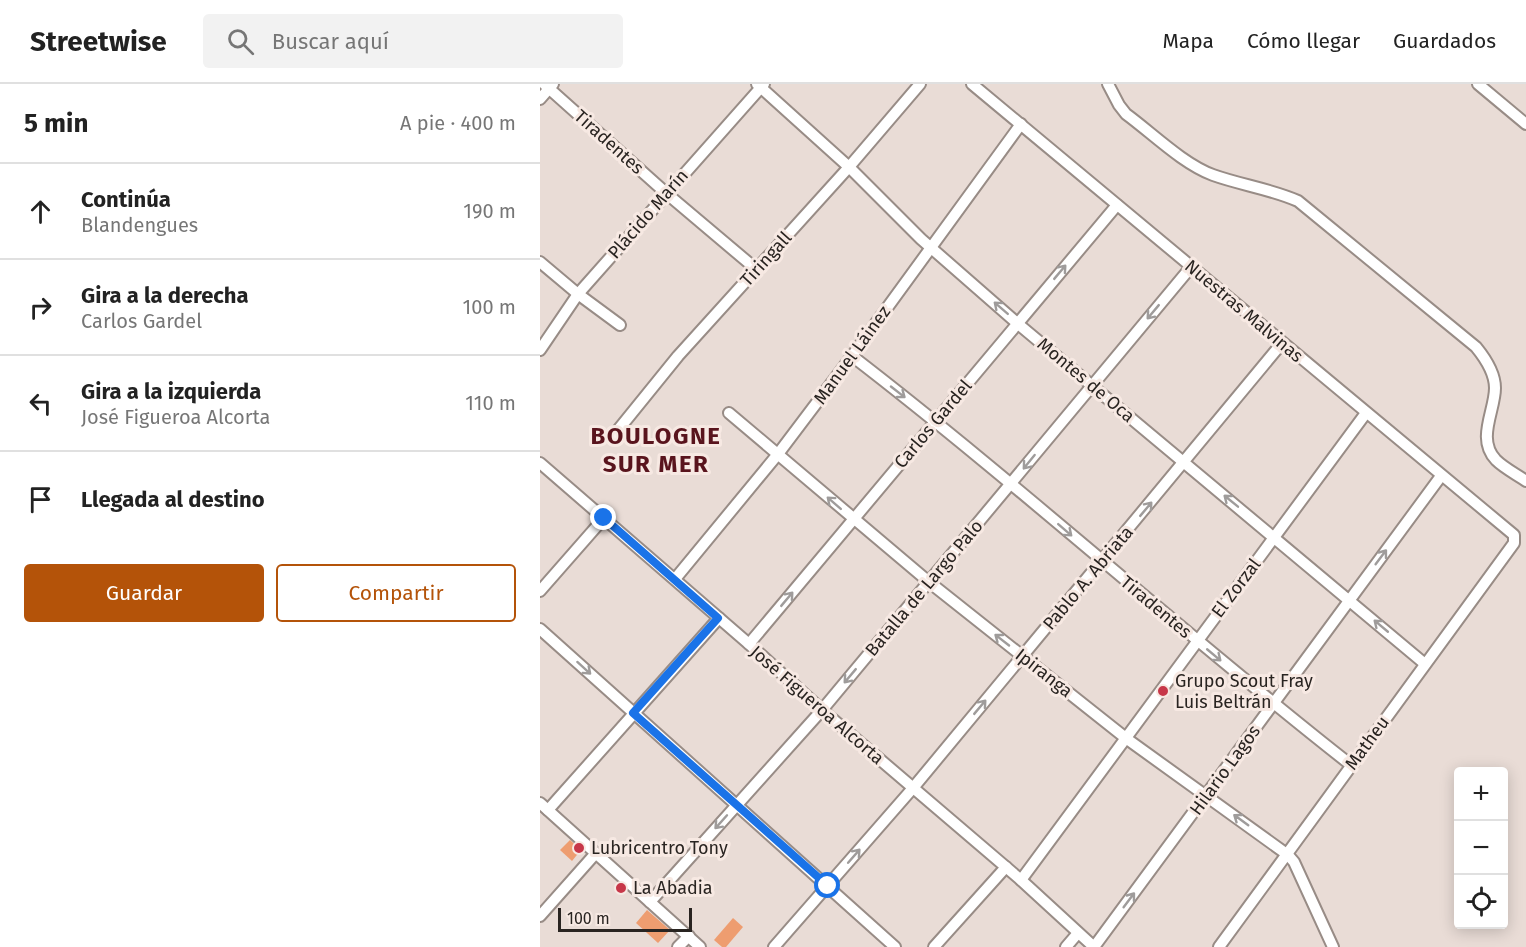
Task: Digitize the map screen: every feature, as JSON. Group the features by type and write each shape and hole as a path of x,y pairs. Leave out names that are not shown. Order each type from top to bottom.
{"street":[{"name":"Tiringall","path":"614,435 678,356 849,167 920,84"},
{"name":"Nuestras Malvinas","path":"972,84 1514,535 1515,539"},
{"path":"1108,84 1126,114 1191,163 1213,174 1282,194 1298,201 1476,347 1489,366 1494,381 1495,390 1487,426 1491,453 1496,460 1526,481"},
{"path":"1478,84 1526,124"},
{"name":"Montes de Oca","path":"761,85 930,247 1017,323 1425,664"},
{"name":"Plácido Marín","path":"540,350 578,294 761,85"},
{"path":"540,99 549,86"},
{"name":"Tiradentes","path":"549,86 666,193 756,270"},
{"name":"Manuel Láinez","path":"675,579 778,454 1021,124"},
{"name":"Carlos Gardel","path":"749,644 1117,205"},
{"path":"540,262 620,325"},
{"name":"Batalla de Largo Palo","path":"650,902 822,710 1191,267"},
{"name":"Pablo A. Abriata","path":"774,947 913,788 1282,343"},
{"name":"Tiradentes","path":"852,356 936,421 1273,705 1351,765"},
{"name":"Ipiranga","path":"729,413 929,582 1127,739 1288,855 1294,862 1333,947"},
{"name":"El Zorzal","path":"1021,880 1366,413"},
{"name":"José Figueroa Alcorta","path":"540,463 822,710 1021,880 1094,947"},
{"name":"Hilario Lagos","path":"1094,947 1442,476"},
{"path":"540,591 604,518"},
{"name":"Matheu","path":"1219,947 1288,855 1515,539"},
{"path":"700,947 544,807 633,713 718,618"},
{"path":"540,629 895,947"},
{"path":"540,916 596,853"},
{"path":"934,947 1006,867"},
{"path":"1066,947 1078,933"},
{"path":"678,947 688,936"}],"building":[{"path":"570,840 581,850 572,861 560,850"},
{"path":"647,910 670,930 658,943 636,923"},
{"path":"733,918 743,927 726,947 722,947 714,940"}],"place":[{"name":"Grupo Scout Fray Luis Beltrán","path":"1163,691"},
{"name":"Lubricentro Tony","path":"579,848"},
{"name":"La Abadia","path":"621,888"}],"district":[{"name":"BOULOGNE SUR MER","path":"656,450"}],"route":[{"path":"604,518 718,618 633,713 828,886"}]}
